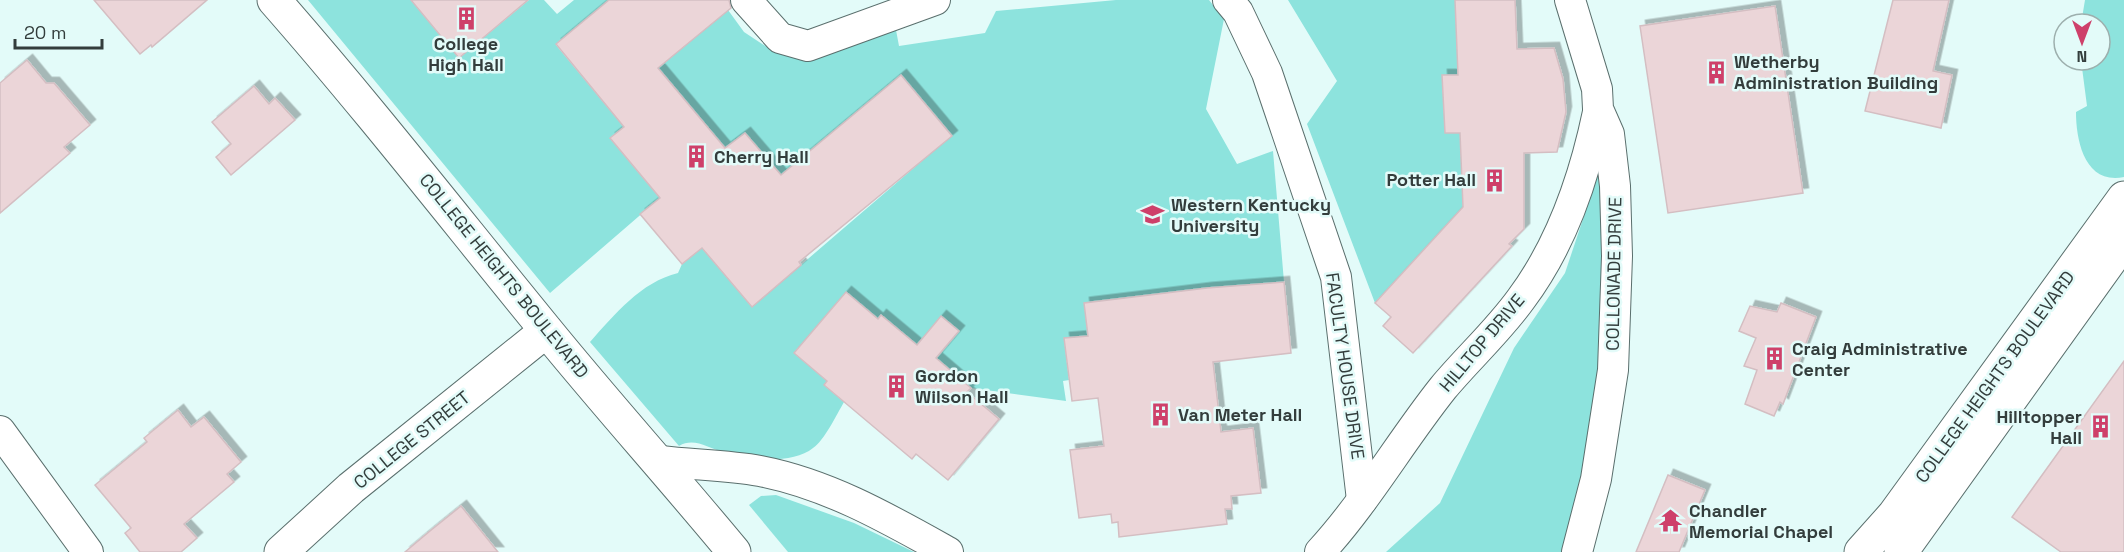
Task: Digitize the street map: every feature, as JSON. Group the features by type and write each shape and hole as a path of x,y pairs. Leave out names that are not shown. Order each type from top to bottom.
{"street":[{"name":"COLLEGE HEIGHTS BOULEVARD","path":"274,0 355,92 546,331 660,461 734,552"},
{"path":"746,0 780,38 808,46 935,0"},
{"name":"FACULTY HOUSE DRIVE","path":"1228,0 1238,12 1267,73 1336,277 1362,500"},
{"name":"COLLONADE DRIVE","path":"1570,0 1598,88 1598,109 1609,134 1615,186 1617,256 1613,370 1596,479 1577,552"},
{"name":"HILLTOP DRIVE","path":"1320,552 1343,527 1443,388 1527,290 1560,236 1585,171 1598,109"},
{"name":"COLLEGE HEIGHTS BOULEVARD","path":"1861,552 1894,515 2124,198"},
{"name":"COLLEGE HEIGHTS BOULEVARD","path":"1901,552 2124,241"},
{"name":"COLLEGE STREET","path":"280,552 351,488 546,331"},
{"path":"0,431 88,552"},
{"path":"660,461 759,471 819,488 877,513 948,552"}],"shaded area":[{"path":"308,0 411,0 459,58 529,0 544,0 557,14 574,0 609,0 556,45 609,109 634,118 610,138 660,198 550,293"},
{"path":"1116,0 1209,0 1224,19 1206,109 1237,164 1273,151 1284,282 1207,288 1084,303 1088,336 1064,339 1069,380 1063,381 1066,401 971,388 936,358 959,331 941,316 917,345 881,316 878,319 846,292 795,353 827,381 824,385 844,402 817,445 804,453 782,459 744,457 696,443 679,446 590,342 640,291 665,277 678,273 682,264 702,248 752,307 951,136 901,76 781,175 745,133 726,149 658,68 728,10 744,32 776,53 825,55 896,30 899,46 985,33 996,11"},
{"path":"1288,0 1455,0 1458,75 1442,76 1445,133 1460,133 1463,207 1375,303 1307,124 1337,81"},
{"path":"2085,0 2124,0 2124,177 2111,178 2092,168 2085,158 2078,136 2076,112 2087,106 2083,72 2112,72 2112,12 2083,12"},
{"path":"1602,137 1609,258 1601,400 1567,552 1386,552 1440,503 1514,348 1565,273 1589,201"},
{"path":"776,495 854,523 914,552 788,552 749,505 761,496"}],"building":[{"path":"94,0 207,0 152,47 151,45 140,54"},
{"name":"College High Hall","path":"411,0 528,0 459,58"},
{"name":"Cherry Hall","path":"609,0 729,0 731,8 658,68 725,148 745,133 781,175 901,75 952,136 799,262 801,265 752,307 702,248 682,264 640,214 660,198 610,138 624,127 556,44"},
{"name":"Potter Hall","path":"1455,0 1515,0 1517,49 1554,48 1563,79 1566,112 1557,152 1524,153 1524,229 1509,244 1512,246 1413,353 1383,326 1391,317 1375,303 1463,207 1460,133 1445,133 1442,75 1458,75"},
{"path":"1893,0 1949,0 1933,71 1952,75 1941,128 1865,111"},
{"name":"Wetherby Administration Building","path":"1775,6 1803,193 1668,213 1640,26"},
{"path":"27,60 46,83 54,83 90,125 64,147 70,153 0,213 0,83"},
{"path":"254,86 269,104 275,98 295,120 231,175 216,157 231,144 212,122"},
{"name":"Van Meter Hall","path":"1284,282 1291,353 1213,362 1221,432 1253,428 1261,493 1231,496 1232,509 1225,509 1227,524 1119,537 1118,522 1112,523 1111,514 1079,518 1070,450 1104,446 1098,398 1072,401 1064,338 1088,336 1084,303 1207,288"},
{"name":"Gordon Wilson Hall","path":"846,292 878,319 881,315 917,345 941,316 959,331 936,358 971,388 967,392 999,419 948,480 916,454 912,459 824,385 827,381 794,353"},
{"name":"Craig Administrative Center","path":"1781,303 1816,317 1783,404 1780,402 1774,416 1745,404 1757,370 1744,366 1756,338 1739,331 1750,306 1777,312"},
{"name":"Hilltopper Hall","path":"2124,361 2124,552 2061,552 2012,517"},
{"path":"178,410 191,427 204,417 241,462 227,474 234,482 184,524 197,538 181,552 140,552 125,533 131,528 95,485 147,442 144,438"},
{"name":"Chandler Memorial Chapel","path":"1668,475 1705,490 1679,552 1636,552"},
{"path":"461,506 498,552 405,552 430,531"}],"place":[{"name":"College High Hall","path":"466,18"},
{"name":"Wetherby Administration Building","path":"1716,72"},
{"name":"Cherry Hall","path":"696,157"},
{"name":"Potter Hall","path":"1494,180"},
{"name":"Western Kentucky University","path":"1153,215"},
{"name":"Craig Administrative Center","path":"1774,359"},
{"name":"Gordon Wilson Hall","path":"897,386"},
{"name":"Van Meter Hall","path":"1160,415"},
{"name":"Hilltopper Hall","path":"2100,427"},
{"name":"Chandler Memorial Chapel","path":"1671,521"}]}
